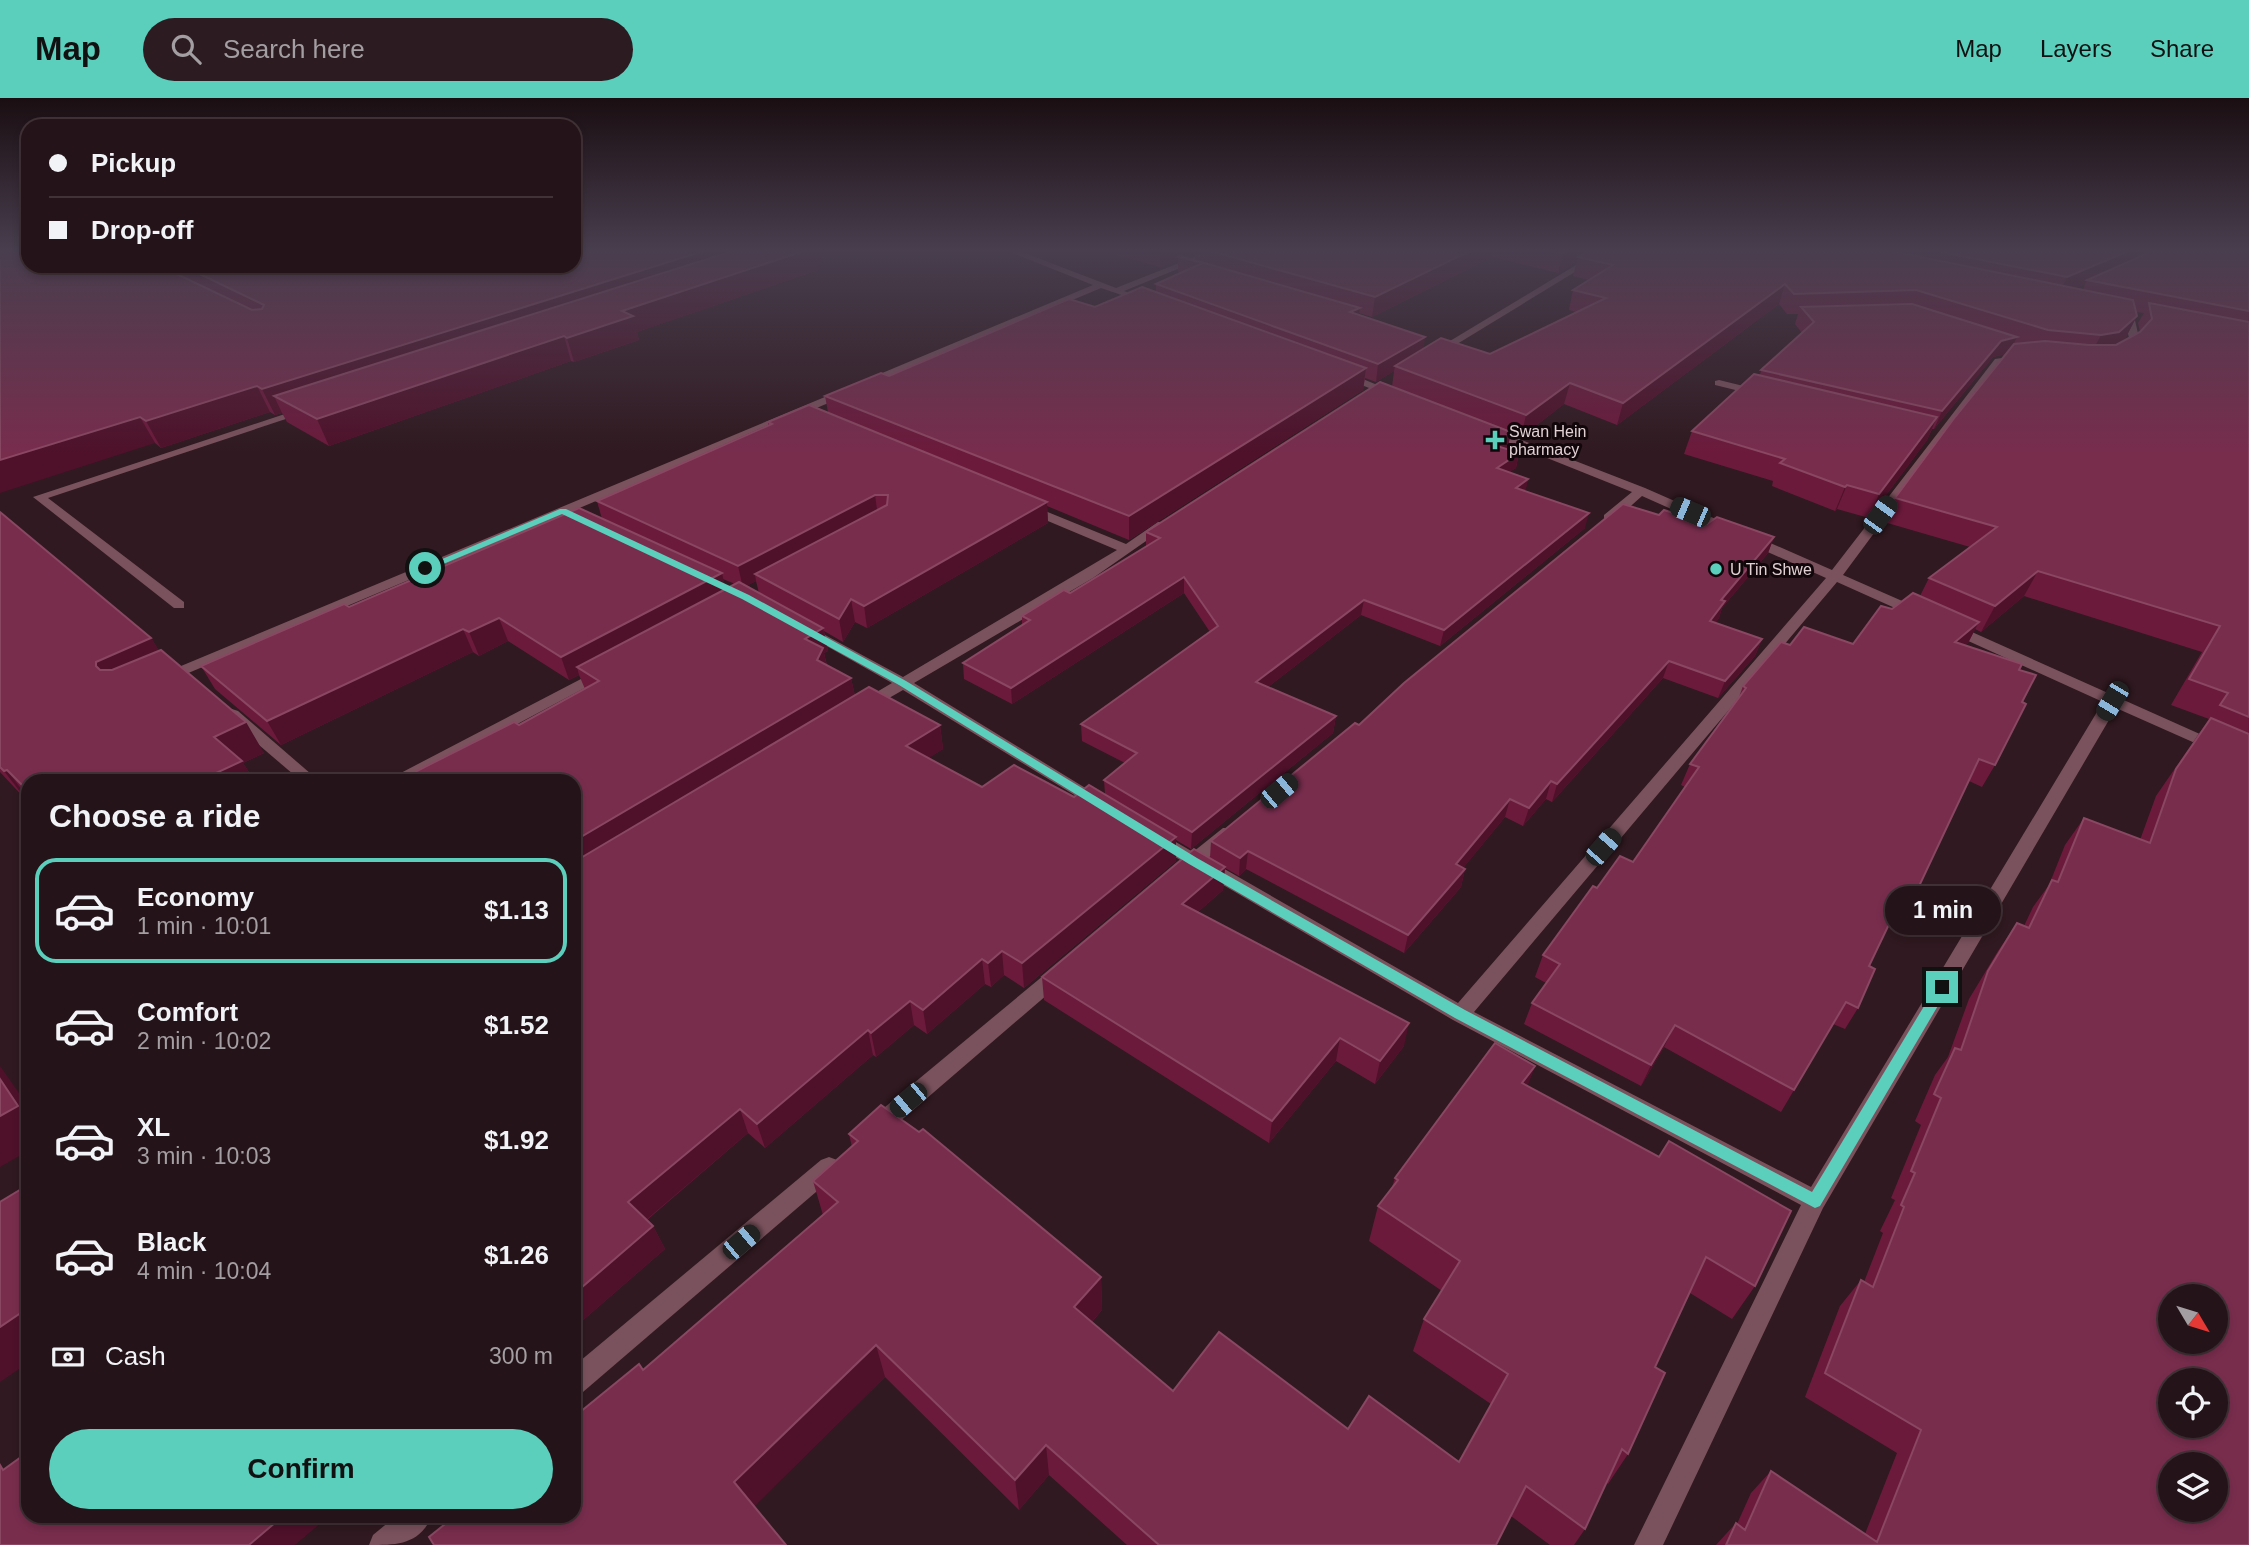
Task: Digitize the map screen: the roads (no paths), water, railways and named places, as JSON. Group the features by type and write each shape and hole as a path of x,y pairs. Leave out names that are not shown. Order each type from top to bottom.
{"street":[{"path":"148,685 186,675 563,511 805,415 1027,318"},
{"path":"1425,359 1494,318"},
{"path":"2109,362 2124,352 2134,338 2124,318"},
{"path":"1436,342 1448,345"},
{"path":"1460,1014 1836,575 1938,436 1999,361 2036,356 2010,347"},
{"path":"1328,369 1403,398"},
{"path":"1719,383 1770,395"},
{"path":"179,605 39,496 318,406"},
{"path":"1479,428 1641,491 1836,575 2249,762"},
{"path":"1925,433 1938,436"},
{"path":"1599,526 1641,491"},
{"path":"1013,502 1126,549"},
{"path":"563,511 587,522"},
{"path":"856,712 1088,575 1172,520"},
{"path":"793,623 902,683 1112,811"},
{"path":"412,774 622,662"},
{"path":"1648,1545 1815,1201 2112,701"},
{"path":"221,705 303,774"},
{"path":"1168,881 1247,817"},
{"path":"1135,826 1460,1014 1815,1201"},
{"path":"861,1140 1074,960"},
{"path":"581,1378 840,1158"},
{"path":"383,1545 410,1523"}],"place":[{"name":"Swan Hein pharmacy","path":"1495,440"},
{"name":"U Tin Shwe","path":"1716,569"}]}
